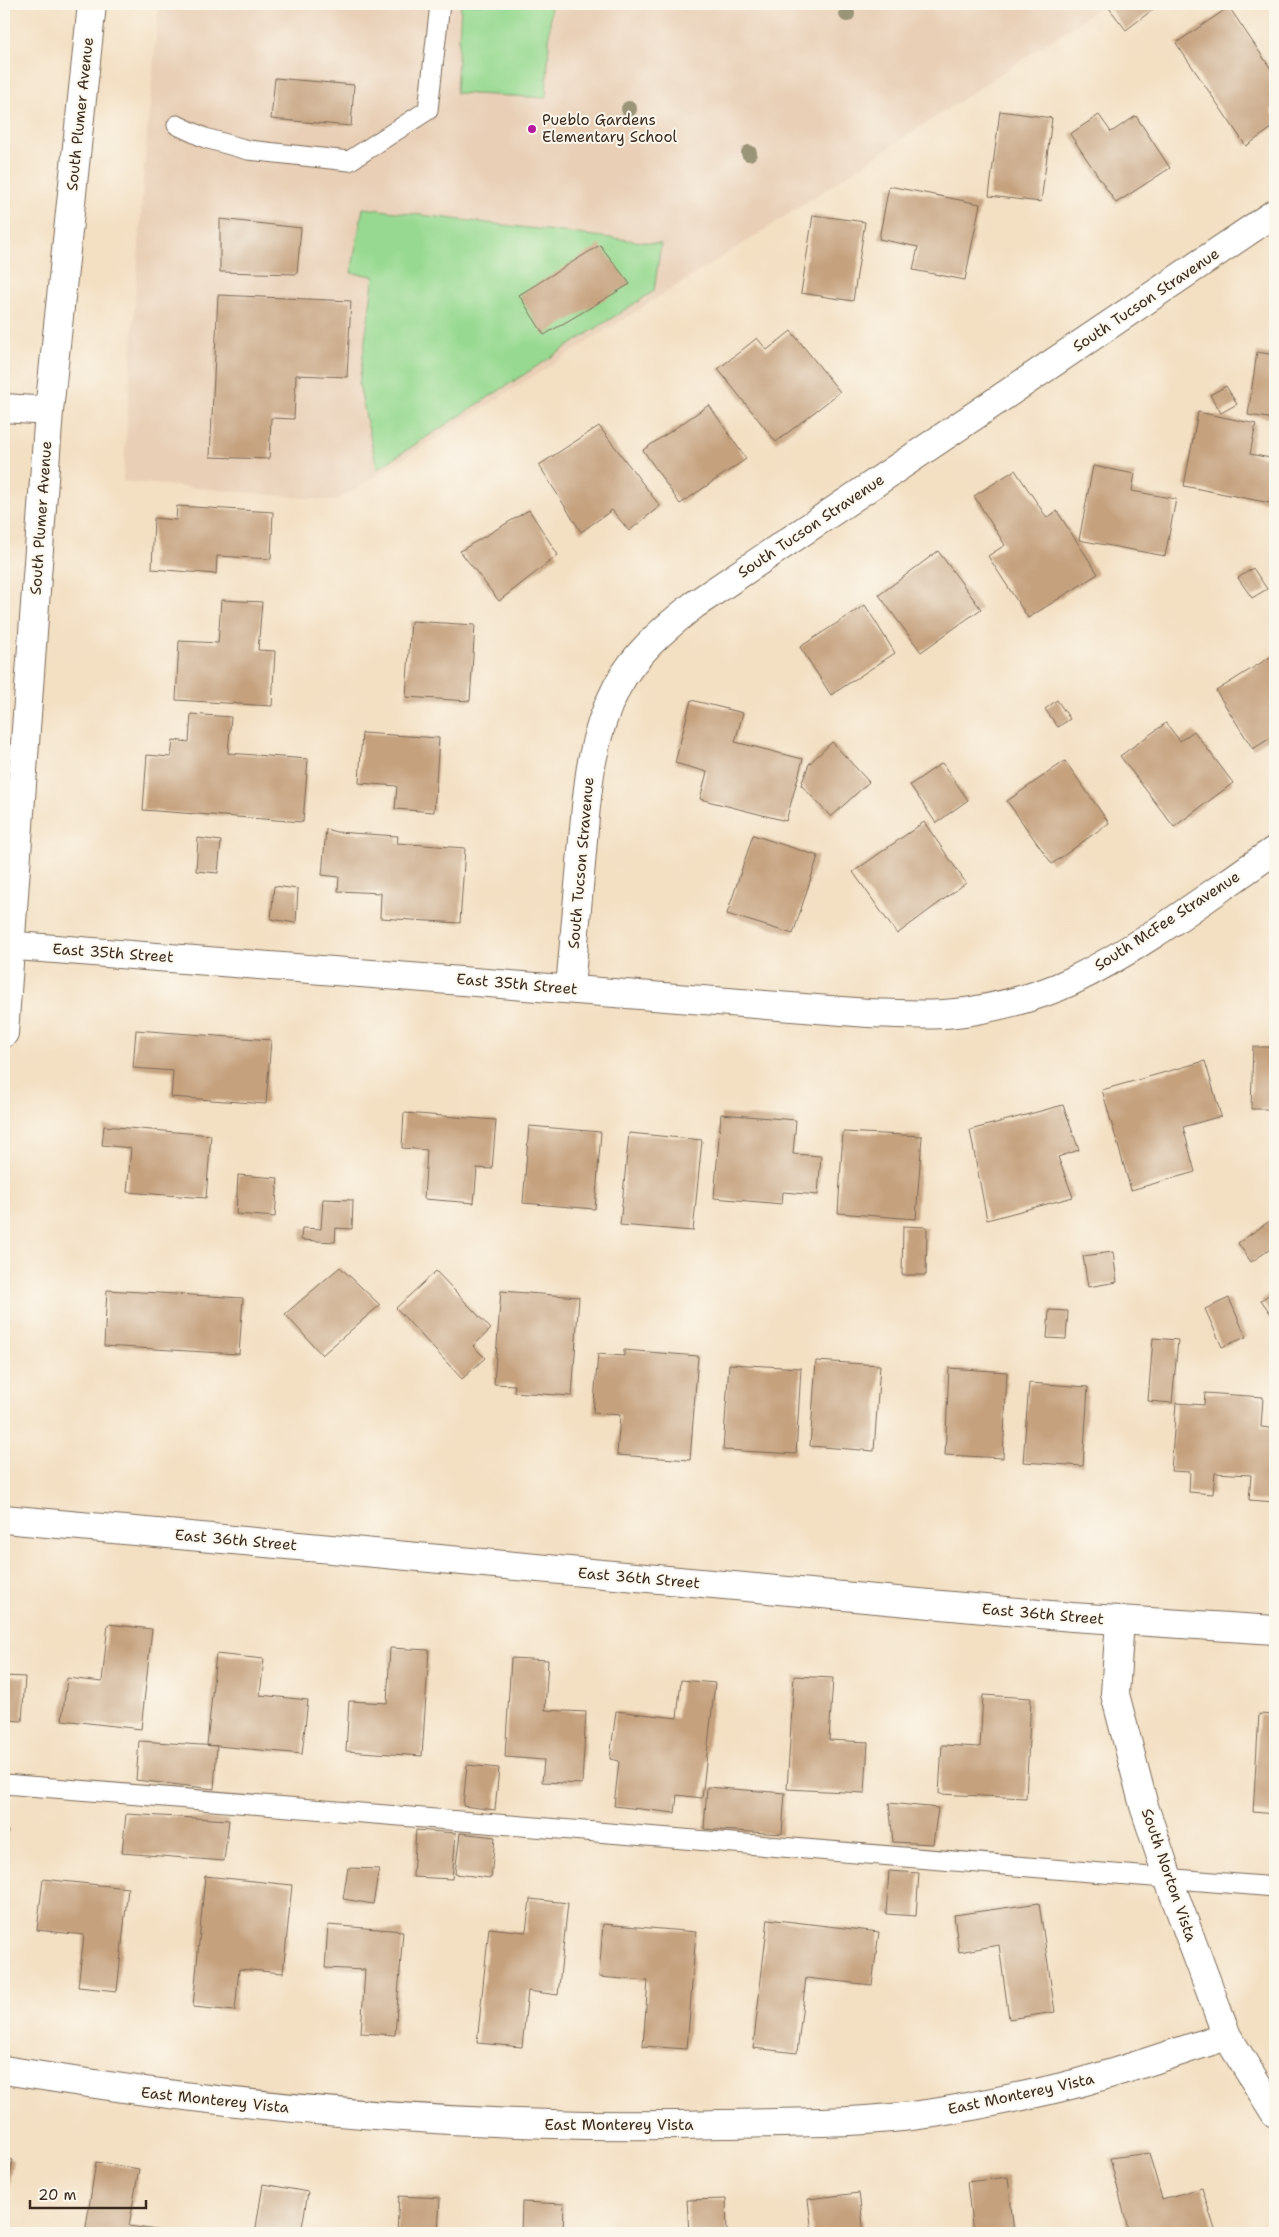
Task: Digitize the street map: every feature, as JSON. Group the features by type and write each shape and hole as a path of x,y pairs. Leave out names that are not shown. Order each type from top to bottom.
{"street":[{"name":"South Plumer Avenue","path":"4,1032 7,945 49,412 92,4"},
{"name":"South Tucson Stravenue","path":"570,988 589,768 601,726 617,686 644,649 667,626 694,605 1275,213"},
{"path":"4,408 49,412"},
{"name":"South McFee Stravenue","path":"1029,997 1070,982 1129,950 1275,850"},
{"name":"East 35th Street","path":"7,945 868,1013 936,1015 977,1010 1029,997"},
{"name":"East 36th Street","path":"4,1519 1120,1620 1275,1630"},
{"name":"South Norton Vista","path":"1120,1620 1115,1694 1144,1806 1168,1878 1227,2036 1275,2113"},
{"name":"East Monterey Vista","path":"4,2070 111,2088 221,2102 403,2118 508,2124 671,2126 754,2124 863,2120 955,2110 1082,2082 1227,2036"}],"lane":[{"path":"177,125 205,138 248,150 349,161 428,110 440,4"},
{"path":"4,1784 1275,1887"}],"shaded area":[{"path":"159,4 1106,4 755,236 336,501 123,481 144,169"}],"green space":[{"path":"461,4 551,4 546,98 456,93"},
{"path":"363,208 661,244 654,291 377,469 359,384 374,276 351,273"}],"building":[{"path":"1115,4 1160,4 1126,30 1109,8"},
{"path":"1229,7 1275,75 1275,108 1271,110 1275,117 1275,126 1246,146 1176,43"},
{"path":"275,78 354,85 351,126 271,119"},
{"path":"1000,111 1052,118 1041,202 989,196"},
{"path":"1099,115 1111,132 1136,116 1170,168 1116,203 1070,134"},
{"path":"889,186 980,204 965,280 913,270 918,247 879,239"},
{"path":"813,215 865,222 853,301 801,293"},
{"path":"220,219 301,228 297,274 220,272"},
{"path":"600,245 630,284 544,335 519,295"},
{"path":"218,295 351,301 347,377 296,375 294,419 271,418 269,459 210,457"},
{"path":"791,331 840,392 776,442 718,369 757,338 767,350"},
{"path":"1257,352 1275,355 1275,419 1248,415"},
{"path":"1226,386 1237,404 1221,413 1210,395"},
{"path":"709,405 746,459 680,504 643,450"},
{"path":"1198,412 1256,424 1250,454 1275,459 1275,474 1270,503 1184,486"},
{"path":"599,426 660,506 629,531 612,510 581,532 539,465"},
{"path":"1093,466 1135,474 1132,491 1176,499 1165,556 1079,540"},
{"path":"1015,470 1047,518 1057,511 1098,574 1028,618 988,556 1005,545 974,496"},
{"path":"177,506 273,512 271,559 217,556 216,574 152,569 154,518 176,520"},
{"path":"529,510 558,555 499,601 460,551"},
{"path":"938,551 981,609 921,652 879,595"},
{"path":"1253,568 1267,589 1252,598 1238,578"},
{"path":"221,600 262,602 258,650 275,651 272,706 176,700 179,641 218,643"},
{"path":"865,605 895,653 831,695 800,647"},
{"path":"411,621 475,625 470,701 406,697"},
{"path":"1275,654 1275,735 1253,749 1216,691"},
{"path":"691,700 743,713 735,742 803,759 786,821 700,799 707,772 675,763"},
{"path":"1057,700 1070,719 1058,727 1045,709"},
{"path":"191,714 231,717 228,753 308,759 303,822 143,810 147,755 171,757 173,740 189,742"},
{"path":"1166,723 1180,741 1194,731 1233,783 1174,827 1120,756"},
{"path":"362,733 439,738 434,812 395,809 397,786 359,783"},
{"path":"832,742 869,782 831,817 801,785 809,764"},
{"path":"1065,761 1109,823 1052,864 1007,801"},
{"path":"942,763 968,800 936,823 910,785"},
{"path":"924,822 966,883 897,934 853,872"},
{"path":"326,829 336,832 398,836 397,843 465,848 460,923 380,918 381,893 338,891 339,877 322,875"},
{"path":"753,835 818,856 793,934 727,914"},
{"path":"198,838 221,841 218,873 196,871"},
{"path":"274,886 298,889 296,923 271,919"},
{"path":"136,1030 271,1040 266,1104 171,1097 173,1071 133,1068"},
{"path":"1253,1047 1275,1047 1275,1109 1251,1109"},
{"path":"1205,1061 1221,1116 1183,1127 1195,1172 1131,1190 1102,1090"},
{"path":"1063,1105 1079,1150 1058,1157 1073,1197 987,1220 970,1130"},
{"path":"404,1113 496,1120 492,1169 477,1168 474,1203 424,1199 427,1150 402,1148"},
{"path":"721,1114 796,1120 793,1154 821,1156 818,1195 783,1192 782,1204 714,1198"},
{"path":"104,1126 211,1135 206,1198 127,1192 131,1148 102,1145"},
{"path":"529,1126 601,1132 595,1209 523,1203"},
{"path":"843,1132 922,1136 916,1219 838,1213"},
{"path":"629,1133 702,1140 693,1231 620,1225"},
{"path":"238,1175 278,1178 275,1217 236,1214"},
{"path":"323,1199 353,1200 352,1229 336,1228 335,1242 301,1240 302,1228 321,1229"},
{"path":"1271,1220 1275,1226 1275,1246 1251,1262 1238,1243"},
{"path":"903,1226 927,1227 926,1275 902,1275"},
{"path":"1113,1252 1117,1282 1088,1287 1083,1256"},
{"path":"340,1267 380,1305 322,1355 285,1314"},
{"path":"436,1271 491,1329 473,1346 485,1358 462,1379 396,1308"},
{"path":"107,1290 243,1298 239,1354 104,1346"},
{"path":"501,1291 579,1297 572,1396 514,1392 515,1385 494,1384"},
{"path":"1275,1291 1275,1320 1261,1300"},
{"path":"1229,1298 1246,1337 1222,1347 1205,1309"},
{"path":"1049,1310 1068,1311 1066,1339 1047,1338"},
{"path":"1153,1338 1178,1340 1172,1403 1148,1401"},
{"path":"624,1350 698,1356 690,1460 617,1455 620,1415 593,1413 598,1354 624,1356"},
{"path":"816,1361 880,1365 874,1451 810,1446"},
{"path":"729,1364 801,1368 796,1454 723,1450"},
{"path":"949,1368 1007,1372 1003,1458 945,1455"},
{"path":"1029,1383 1088,1387 1083,1466 1023,1462"},
{"path":"1205,1393 1263,1397 1261,1427 1270,1428 1275,1436 1275,1502 1249,1500 1251,1475 1215,1473 1213,1494 1189,1492 1190,1472 1171,1471 1176,1403 1204,1405"},
{"path":"108,1624 152,1629 141,1729 62,1720 67,1678 102,1682"},
{"path":"390,1648 429,1650 422,1756 346,1751 349,1701 387,1703"},
{"path":"216,1654 264,1659 260,1695 308,1700 302,1754 207,1745"},
{"path":"511,1658 548,1660 545,1710 586,1712 582,1784 542,1782 544,1760 505,1757"},
{"path":"4,1676 25,1677 22,1721 4,1720"},
{"path":"794,1676 833,1678 829,1740 868,1742 865,1793 787,1789"},
{"path":"681,1680 715,1683 702,1798 677,1795 675,1813 614,1806 619,1761 610,1759 616,1711 677,1718"},
{"path":"983,1695 1031,1698 1026,1798 939,1794 942,1745 980,1747"},
{"path":"1259,1714 1275,1715 1275,1814 1253,1812"},
{"path":"139,1741 217,1746 214,1789 136,1780"},
{"path":"467,1765 499,1768 495,1810 463,1806"},
{"path":"707,1787 785,1793 782,1834 704,1829"},
{"path":"889,1803 938,1808 933,1844 893,1842"},
{"path":"126,1814 229,1820 224,1861 122,1853"},
{"path":"4,1830 8,1831 5,1856 4,1856"},
{"path":"416,1830 456,1833 452,1879 413,1877"},
{"path":"460,1833 495,1837 491,1878 455,1874"},
{"path":"348,1868 379,1869 373,1904 343,1899"},
{"path":"889,1871 919,1873 916,1916 886,1914"},
{"path":"205,1876 292,1885 283,1973 239,1969 235,2011 193,2007"},
{"path":"43,1879 128,1888 117,1991 78,1987 84,1935 37,1930"},
{"path":"530,1899 568,1903 558,1995 528,1991 522,2047 477,2043 489,1928 526,1932"},
{"path":"1039,1903 1055,2012 1009,2019 999,1945 959,1952 954,1915"},
{"path":"768,1919 879,1932 872,1985 806,1978 797,2053 753,2048"},
{"path":"603,1924 696,1932 687,2049 643,2046 648,1981 599,1977"},
{"path":"328,1925 403,1931 395,2035 361,2033 365,1970 325,1968"},
{"path":"1149,2153 1162,2199 1202,2188 1216,2233 1129,2233 1110,2158"},
{"path":"4,2158 13,2160 5,2205 4,2205"},
{"path":"96,2162 139,2169 129,2226 170,2233 85,2233"},
{"path":"1008,2177 1014,2233 973,2233 967,2182"},
{"path":"263,2184 308,2192 301,2233 255,2233"},
{"path":"859,2193 864,2233 812,2233 808,2199"},
{"path":"399,2196 440,2198 438,2233 397,2233"},
{"path":"726,2199 727,2233 689,2233 687,2200"},
{"path":"522,2202 564,2204 563,2233 521,2233"}],"place":[{"name":"Pueblo Gardens Elementary School","path":"532,129"}]}
